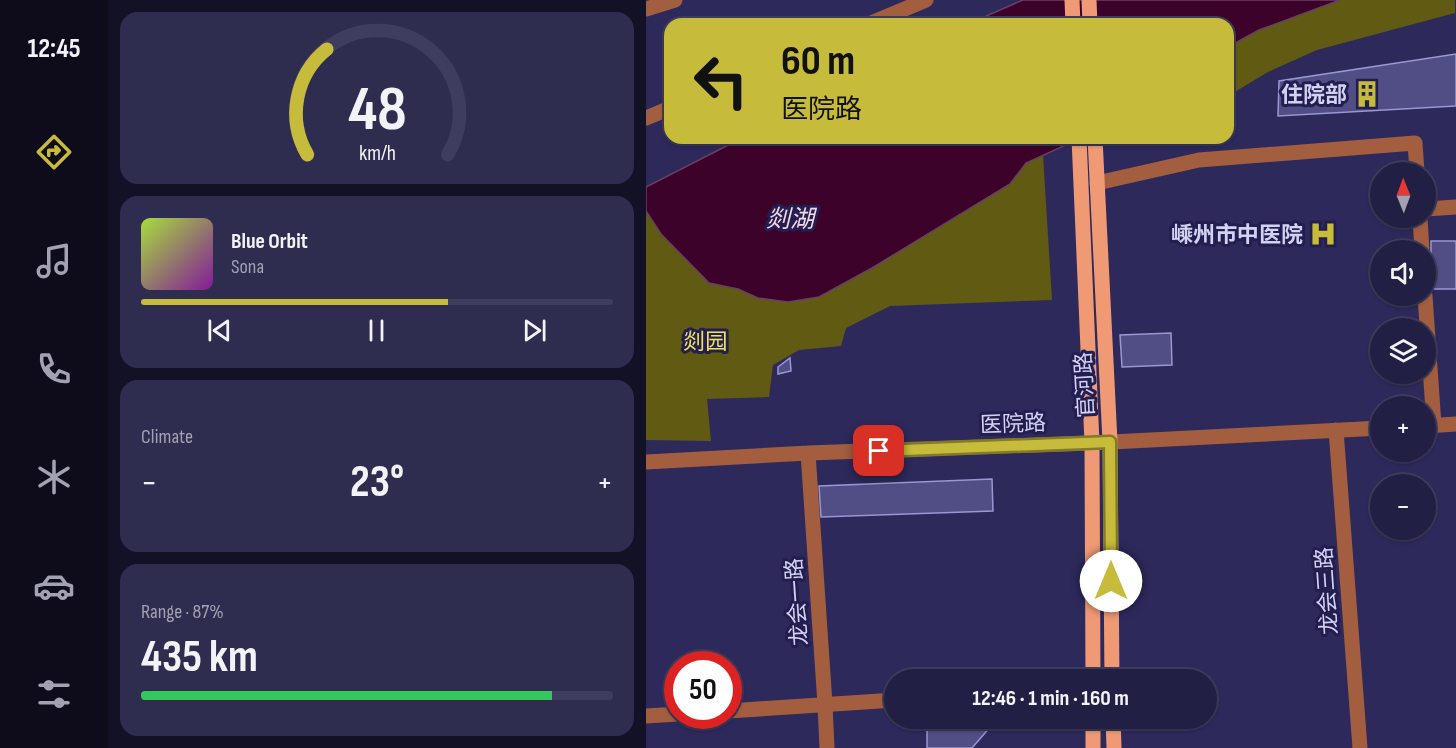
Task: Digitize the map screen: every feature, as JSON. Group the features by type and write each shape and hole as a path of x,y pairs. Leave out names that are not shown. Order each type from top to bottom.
{"main road":[{"path":"1072,0 1073,18"},
{"path":"1089,0 1090,18"},
{"name":"官河路","path":"1079,144 1092,443 1093,669"},
{"name":"官河路","path":"1095,144 1110,442 1112,669"},
{"path":"1093,729 1093,748"},
{"path":"1113,729 1114,748"}],"street":[{"path":"646,9 675,0"},
{"path":"883,18 926,0"},
{"path":"646,118 664,110"},
{"path":"1097,183 1199,160 1415,143 1416,162"},
{"path":"1436,208 1456,207"},
{"path":"1425,306 1429,396"},
{"path":"1436,426 1456,424"},
{"name":"医院路","path":"646,462 1370,428"},
{"name":"龙会三路","path":"1336,430 1360,748"},
{"name":"龙会一路","path":"808,453 827,748"},
{"path":"742,710 884,701"},
{"path":"646,716 664,715"}],"green space":[{"path":"1340,0 1455,0 1455,13 1317,50 1268,72 1234,92 1234,44 1259,30"},
{"name":"剡园","path":"1043,155 1052,300 890,306 846,328 841,346 799,350 773,365 769,397 707,399 711,441 646,440 646,211 661,234 709,283 738,289 758,298 819,297 872,268 1010,184 1026,163"}],"water":[{"path":"1023,0 1340,0 1259,30 1234,44 1234,18 982,18"},
{"name":"剡湖","path":"730,144 1068,144 1026,163 1010,184 872,268 819,297 788,302 758,298 738,289 709,283 661,234 646,211 646,187"}],"building":[{"name":"住院部","path":"1456,54 1456,106 1278,116 1279,81"},
{"path":"1436,241 1456,241 1456,289 1436,289"},
{"path":"1171,333 1172,365 1122,367 1120,335"},
{"path":"790,358 791,371 778,374 778,367"},
{"path":"992,479 993,511 821,517 819,486"},
{"path":"927,729 988,729 972,748 927,748"}],"place":[{"name":"住院部","path":"1367,94"},
{"name":"嵊州市中医院","path":"1323,234"}],"route":[{"path":"879,451 1110,442 1111,581"}]}
